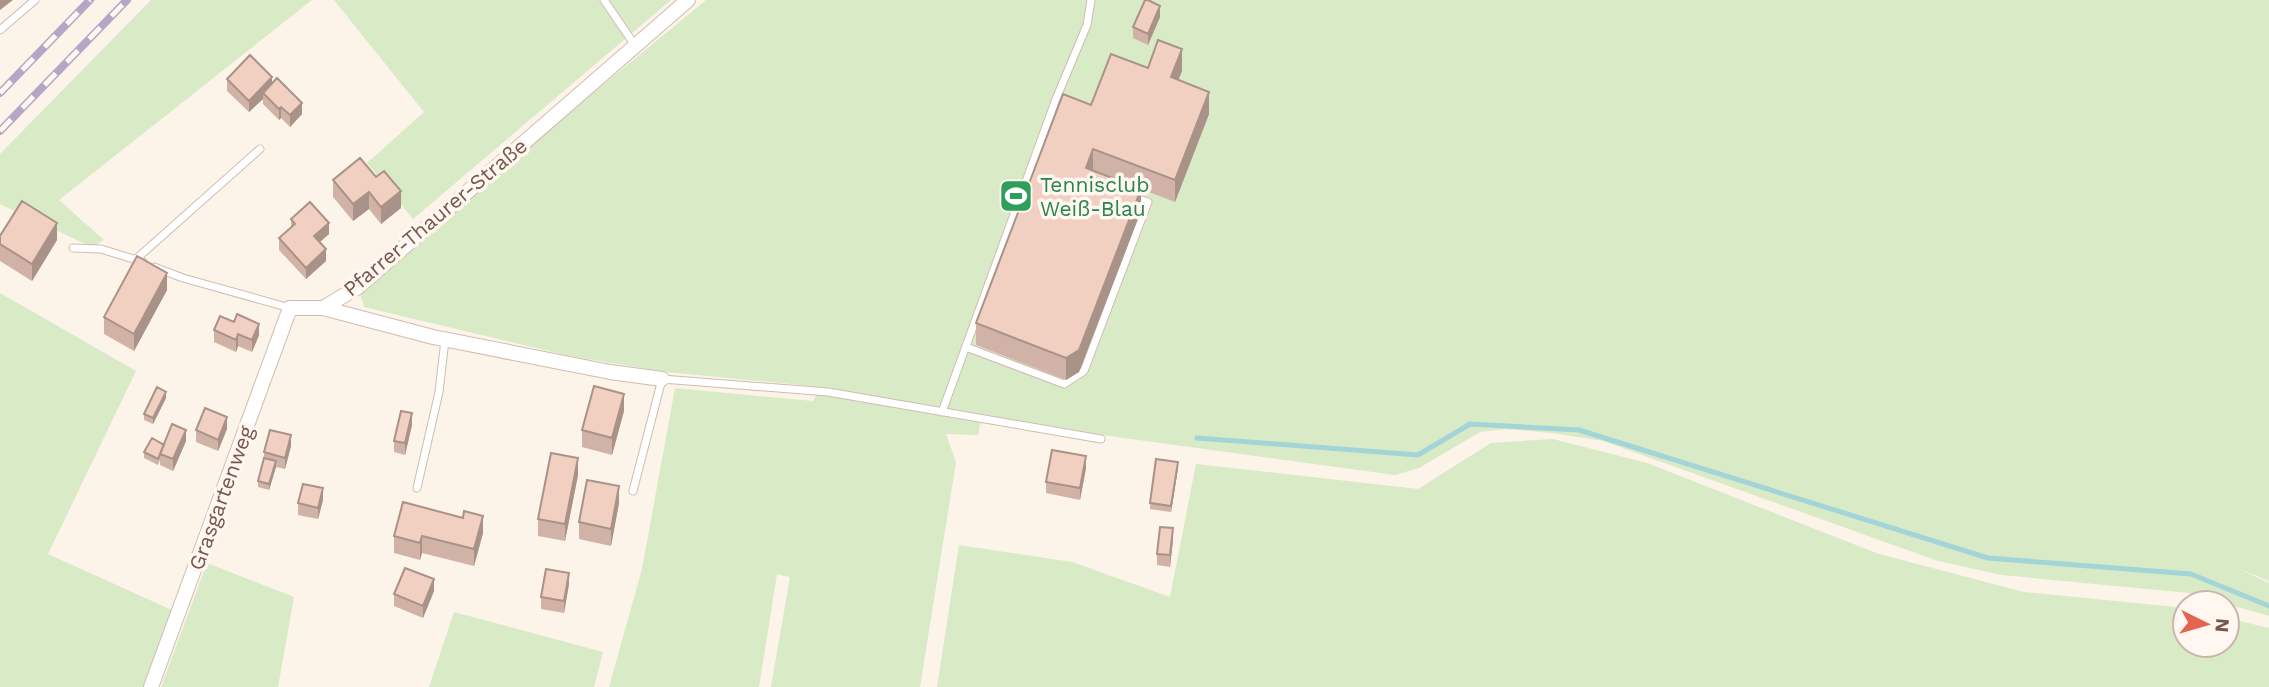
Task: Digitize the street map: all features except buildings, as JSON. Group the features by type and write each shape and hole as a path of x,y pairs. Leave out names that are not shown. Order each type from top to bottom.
{"street":[{"name":"Pfarrer-Thaurer-Straße","path":"290,308 323,308 358,287 634,44 688,0"},
{"name":"Grasgartenweg","path":"151,687 290,308"},
{"path":"323,308 445,339 610,372 662,379"}],"lane":[{"path":"0,30 35,0"},
{"path":"604,0 634,44"},
{"path":"942,412 1056,99 1087,25 1091,0"},
{"path":"135,260 260,149"},
{"path":"966,347 1064,383 1084,370 1148,202 1122,192"},
{"name":"Pfarrer-Thaurer-Straße","path":"73,248 102,249 183,278 290,308"},
{"path":"417,488 439,392 445,339"},
{"path":"633,491 662,379 828,392 1101,439"}],"green space":[{"path":"151,0 312,0 59,200 104,240 92,247 0,204 0,154"},
{"path":"334,0 671,0 413,219 367,163 424,112"},
{"path":"706,0 2269,0 2269,581 2235,567 2269,583 2269,616 2241,608 2241,589 2171,589 2171,591 2002,575 1938,561 1603,441 1552,433 1505,429 1480,432 1419,468 1395,475 982,416 978,435 946,434 956,462 920,687 771,687 790,577 777,574 759,687 609,687 642,569 675,388 813,401 822,387 666,372 570,356 364,307 358,287"},
{"path":"0,293 136,371 48,554 174,611 146,687 0,687"},
{"path":"1553,439 1647,463 1879,554 2024,592 2171,607 2171,659 2241,659 2241,621 2269,628 2269,687 937,687 959,545 1072,562 1170,597 1196,464 1418,489 1491,443"},
{"path":"207,563 294,597 278,687 161,687"},
{"path":"454,612 603,652 594,687 429,687"}],"waterway":[{"path":"1197,438 1418,455 1470,424 1579,430 1988,558 2191,574 2269,606"}],"railway":[{"path":"0,93 90,0"},
{"path":"0,131 127,0"}],"place":[{"name":"Tennisclub Weiß-Blau","path":"1016,196"}]}
